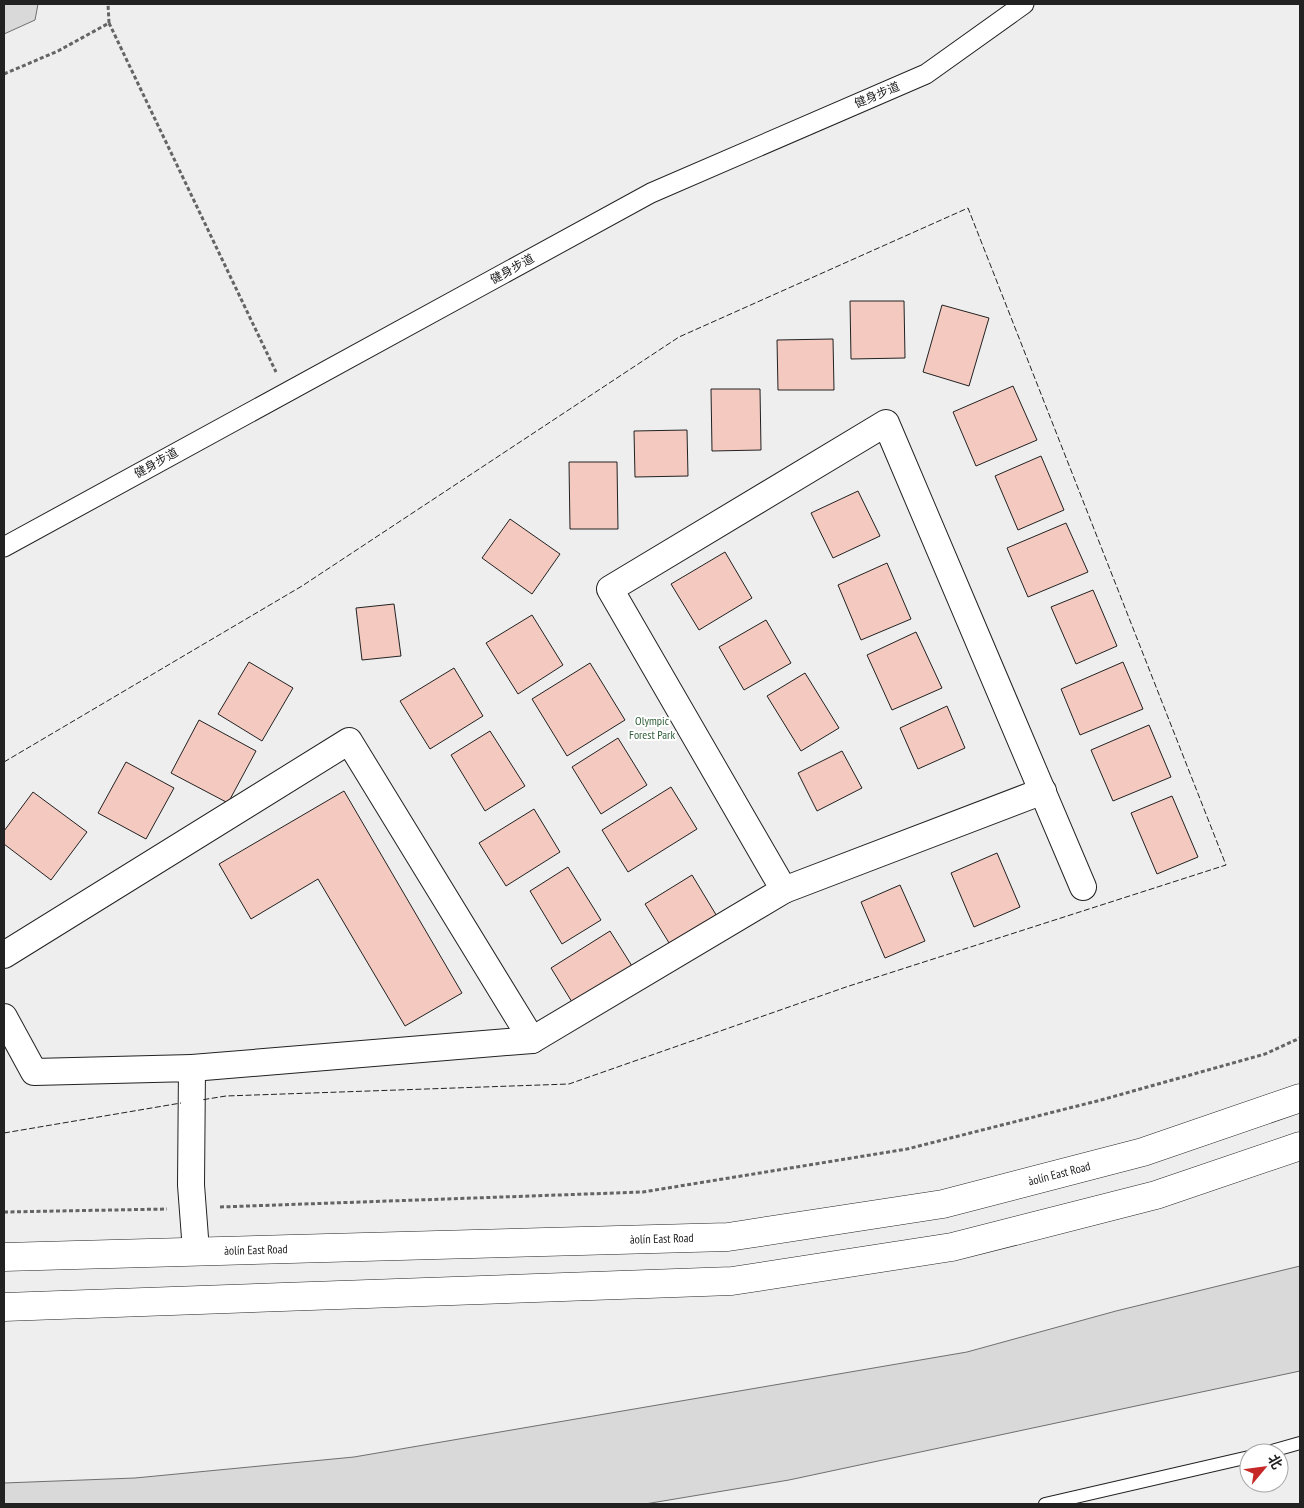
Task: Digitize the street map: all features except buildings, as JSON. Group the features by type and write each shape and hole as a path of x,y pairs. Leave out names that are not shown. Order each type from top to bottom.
{"main road":[{"name":"àolín East Road","path":"4,1257 728,1237 943,1204 1143,1152 1300,1098"},
{"path":"4,1307 732,1282 952,1248 1156,1195 1300,1146"}],"street":[{"name":"健身步道","path":"4,547 651,193 926,74 1024,4"},
{"path":"784,890 610,590 886,423 1083,887"},
{"path":"4,955 349,741 532,1040"},
{"path":"4,1017 34,1072 192,1068 532,1040 784,890 1043,791"},
{"path":"192,1068 191,1185 196,1251"}],"lane":[{"path":"1045,1504 1239,1459"}],"path":[{"path":"108,4 109,22 286,393"},
{"path":"4,74 58,51 109,22"},
{"path":"4,1212 193,1208 643,1192 907,1149 1110,1097 1264,1054 1300,1038"}],"green space":[{"name":"Olympic Forest Park","path":"4,4 1300,4 1300,1504 4,1504"}],"shaded area":[{"path":"4,4 38,4 35,20 4,34"},
{"path":"1300,1266 1300,1371 789,1480 645,1504 4,1504 4,1483 135,1478 354,1457 967,1352 1116,1311"}],"fence":[{"path":"4,762 302,586 679,337 968,208 1226,865 846,987 569,1084 226,1096 201,1100"},
{"path":"4,1133 181,1103"}]}
